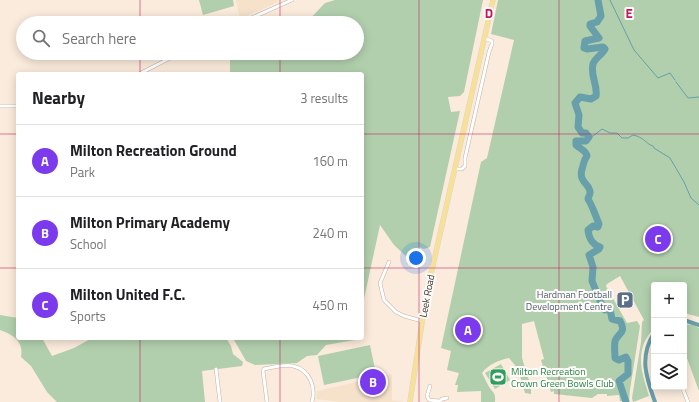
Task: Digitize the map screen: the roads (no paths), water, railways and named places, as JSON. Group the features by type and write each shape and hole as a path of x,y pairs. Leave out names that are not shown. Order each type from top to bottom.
{"main road":[{"name":"Leek Road","path":"410,402 430,276 493,0"}],"street":[{"path":"256,16 292,0"},
{"name":"Leek Road","path":"455,169 462,169 465,166 468,143 492,44 492,41 484,38"},
{"path":"143,72 166,60"},
{"path":"0,106 16,106"},
{"path":"389,262 380,283 384,300 396,312 422,321"},
{"path":"267,402 263,374 264,369 292,366 304,372 312,381 312,402"},
{"path":"216,369 220,402"},
{"path":"430,386 427,396 429,400 439,401 442,398 447,398"},
{"path":"683,390 688,402"}],"waterway":[{"path":"598,0 601,16 597,22 590,24 590,26 599,38 585,41 584,48 603,47 605,49 595,60 592,68 596,96 591,99 580,97 575,103 579,115 578,127 582,133 586,133 589,137 586,141 576,141 576,145 584,151 587,156 584,161 581,174 583,180 589,187 590,194 588,199 599,224 598,227 593,226 588,230 591,241 600,247 589,255 593,267 592,281 603,308 605,310 610,309 612,319 620,321 623,328 615,341 615,358 619,360 626,357 628,361 628,374 619,381 626,402"},
{"path":"610,0 634,50 658,78 670,73 675,80"},
{"path":"676,82 688,98 699,97"},
{"path":"589,137 593,136 602,129 610,133 617,133 622,138 628,138 633,135 642,139 670,158 684,182 691,198 699,205"},
{"path":"687,321 699,325"},
{"path":"651,338 645,359 647,376 655,402"}],"place":[{"name":"Milton United F.C.","path":"658,239"},
{"name":"Hardman Football Development Centre","path":"625,300"},
{"name":"Milton Recreation Ground","path":"468,330"},
{"name":"Milton Recreation Crown Green Bowls Club","path":"498,377"},
{"name":"Milton Primary Academy","path":"373,382"}]}
